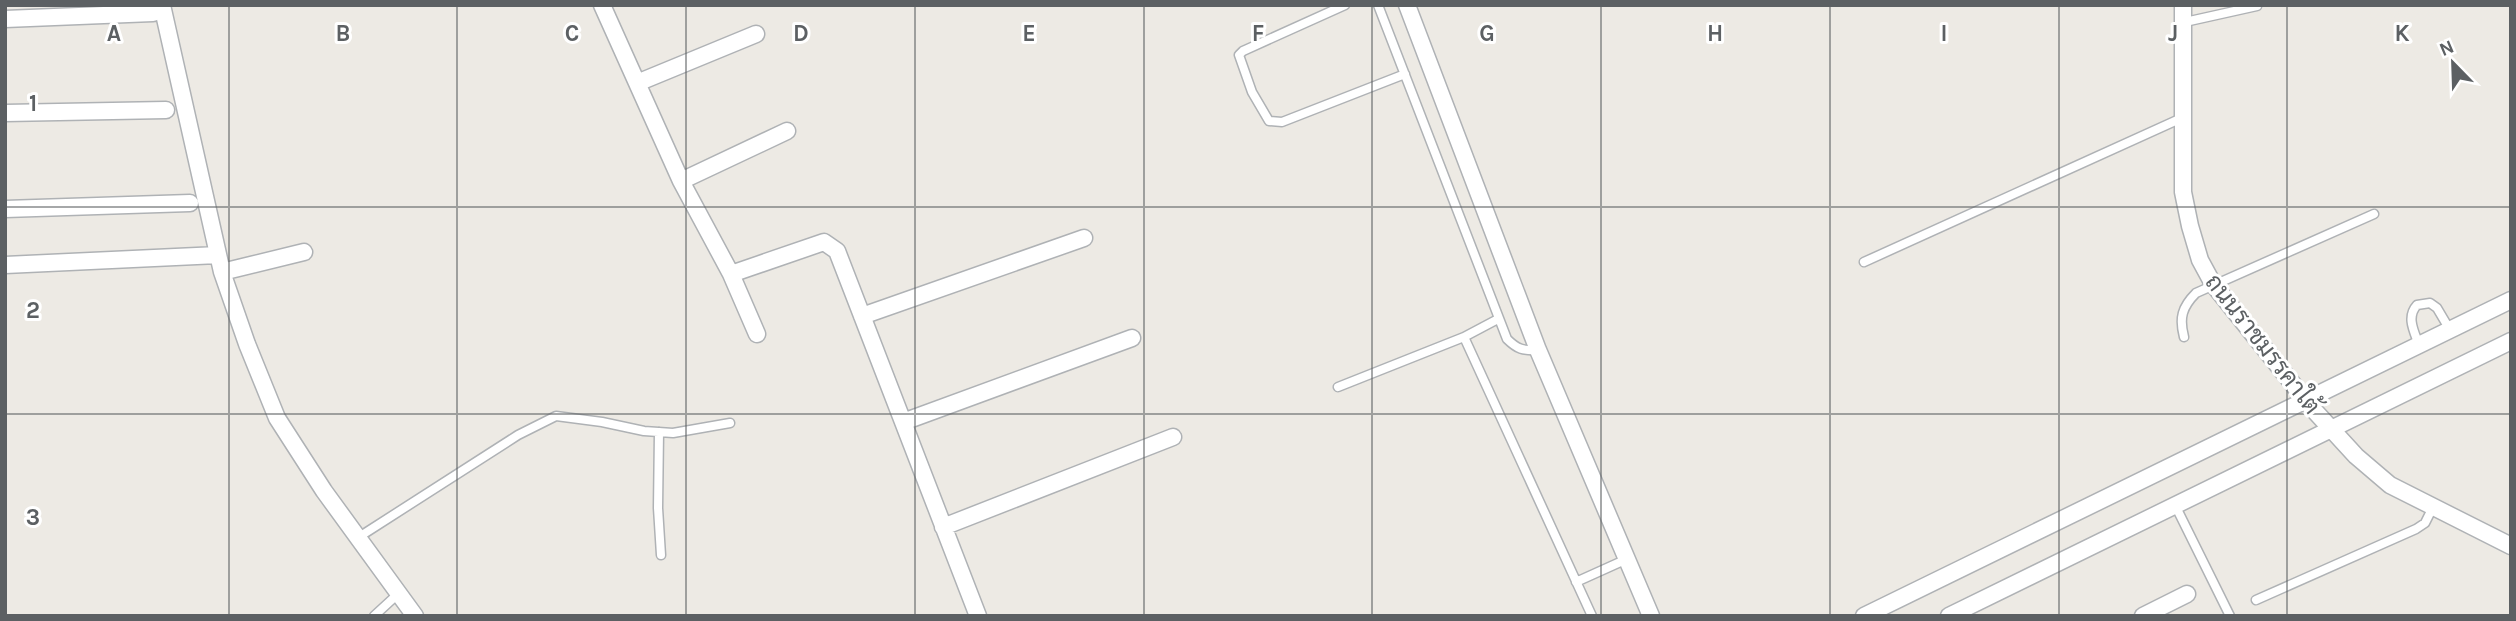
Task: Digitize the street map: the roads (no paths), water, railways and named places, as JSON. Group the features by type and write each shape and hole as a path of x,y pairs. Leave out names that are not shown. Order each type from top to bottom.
{"street":[{"path":"602,5 681,181 731,274 757,334"},
{"path":"1407,5 1538,350 1651,616"},
{"name":"ถนนราชมรรคาใต้","path":"2183,5 2183,192 2189,226 2200,260 2213,284 2236,316 2356,456 2390,485 2511,545"},
{"path":"5,19 157,9 222,272 277,418 324,491 415,616"},
{"path":"637,83 756,34"},
{"path":"5,113 166,110"},
{"path":"681,181 787,131"},
{"path":"5,209 190,203"},
{"path":"862,316 1084,238"},
{"path":"731,274 824,242 837,251 978,616"},
{"path":"222,272 304,252"},
{"path":"5,265 218,255"},
{"path":"1950,616 1966,612 2175,505 2318,414 2419,345 2511,300"},
{"path":"903,422 1132,338"},
{"path":"1864,616 2318,414 2511,341"},
{"path":"943,527 1173,438"},
{"path":"2143,616 2187,594"}],"lane":[{"path":"1345,5 1239,55 1252,92 1269,121 1282,121 1405,74"},
{"path":"1378,5 1507,339 1524,351 1538,350"},
{"path":"2185,22 2257,6"},
{"path":"1864,262 2184,117"},
{"path":"2184,337 2180,322 2184,305 2196,293 2374,214"},
{"path":"2419,345 2411,321 2411,311 2417,305 2430,303 2437,308 2450,330"},
{"path":"1338,387 1464,337 1499,319"},
{"path":"1464,337 1592,616"},
{"path":"359,537 518,435 556,416 673,433 730,423"},
{"path":"659,432 658,508 661,555"},
{"path":"2175,505 2230,616"},
{"path":"2256,600 2416,529 2425,523 2433,507"},
{"path":"1576,582 1627,559"},
{"path":"374,616 398,593"}]}
